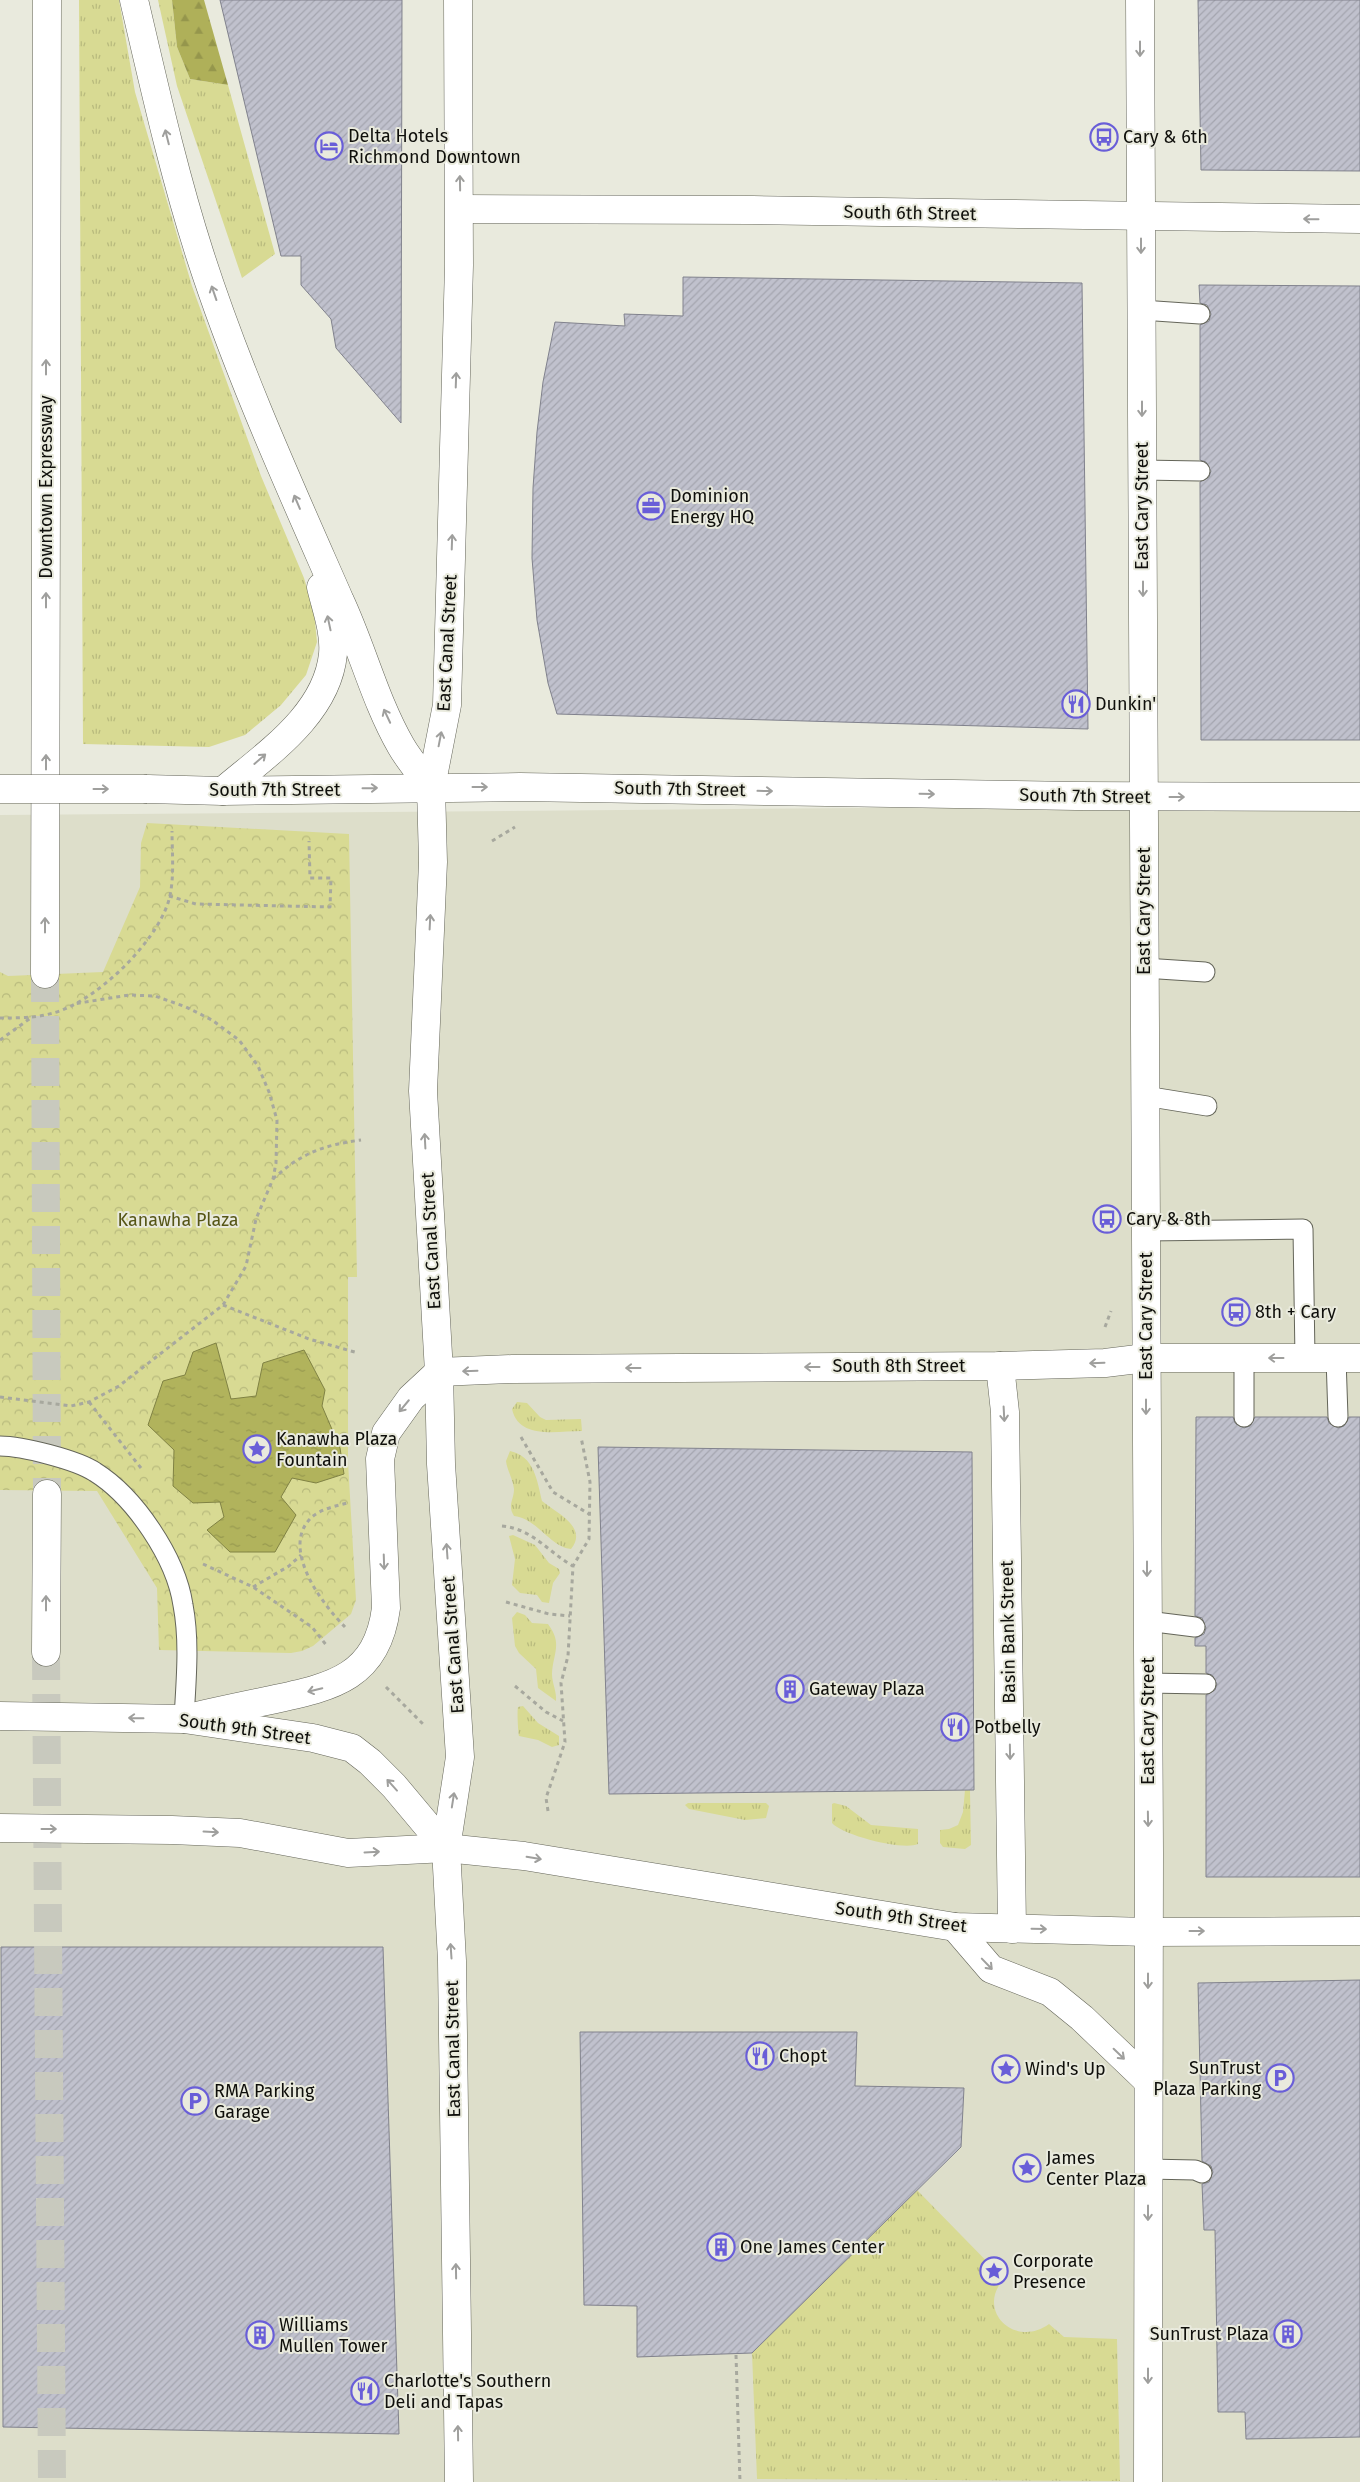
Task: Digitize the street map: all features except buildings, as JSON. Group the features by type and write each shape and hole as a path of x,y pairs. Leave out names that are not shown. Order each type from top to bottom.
{"main road":[{"name":"Downtown Expressway","path":"45,974 47,0"},
{"path":"134,0 176,175 200,255 259,415 397,739 431,787"},
{"name":"East Canal Street","path":"458,0 460,209 447,705 431,787 433,862 423,1091 441,1464 460,1757 446,1848 452,1961 459,2482"},
{"name":"East Cary Street","path":"1140,0 1147,1621 1148,2482"},
{"name":"South 6th Street","path":"460,209 734,210 1360,219"},
{"path":"223,791 292,732 320,694 330,670 333,654 332,637 308,530"},
{"name":"South 7th Street","path":"0,789 223,791 431,787 1143,797 1360,797"},
{"name":"South 8th Street","path":"438,1372 512,1369 1000,1366 1105,1363 1146,1358 1348,1358"},
{"name":"Basin Bank Street","path":"1000,1366 1005,1412 1012,1928"},
{"path":"184,1719 323,1688 351,1673 372,1651 383,1631 386,1608 380,1459 386,1433 411,1398 438,1372"},
{"path":"46,1494 46,1652"},
{"name":"South 9th Street","path":"0,1716 184,1719 313,1738 352,1748 382,1774 446,1848"},
{"name":"South 9th Street","path":"0,1828 172,1830 240,1833 348,1853 446,1848 524,1856 955,1927 1148,1932 1360,1931"},
{"path":"955,1927 991,1969 1050,1992 1082,2018 1148,2081"}],"lane":[{"path":"1142,310 1200,314"},
{"path":"1142,470 1200,471"},
{"path":"1144,968 1205,972"},
{"path":"1145,1096 1207,1106"},
{"path":"1145,1231 1303,1229 1305,1358"},
{"path":"1244,1358 1244,1417"},
{"path":"1338,1417 1348,1358"},
{"path":"0,1446 11,1446 69,1461 94,1471 134,1507 153,1533 169,1561 184,1605 187,1660 184,1719"},
{"path":"1147,1621 1195,1627"},
{"path":"1147,1683 1206,1684"},
{"path":"1148,2169 1195,2170 1202,2173"}],"path":[{"path":"492,841 516,826"},
{"path":"0,1018 54,1013 73,1004 118,974 130,961 146,943 159,922 169,896 172,831"},
{"path":"169,896 196,904 330,907 330,878 310,878 309,841"},
{"path":"0,1397 72,1406 90,1402 119,1386 223,1306 246,1266 256,1219 273,1179 276,1163 277,1120 269,1092 258,1066 239,1040 212,1020 186,1007 155,996 129,995 73,1004"},
{"path":"0,1040 34,1016"},
{"path":"273,1179 287,1166 307,1153 331,1144 361,1140"},
{"path":"223,1306 309,1340 358,1353"},
{"path":"521,1437 553,1492 589,1514"},
{"path":"548,1811 546,1798 565,1742 561,1683 568,1656 573,1566 589,1539 590,1482 581,1437"},
{"path":"348,1629 332,1613 304,1569 299,1538 311,1517 323,1510 355,1501"},
{"path":"502,1526 516,1527 532,1534 560,1558 573,1566"},
{"path":"253,1587 289,1566 302,1554"},
{"path":"196,1561 253,1587 312,1627 327,1646"},
{"path":"506,1602 549,1614 570,1616"},
{"path":"382,1683 423,1724"},
{"path":"515,1686 546,1712 563,1721"},
{"path":"736,2355 740,2482"}],"shaded area":[{"path":"1360,804 1360,2482 0,2482 0,815"}],"green space":[{"path":"79,0 119,0 135,92 192,286 261,476 304,578 314,612 317,642 306,675 281,705 245,735 209,747 83,744"},
{"path":"158,0 172,0 177,47 190,79 228,85 275,254 242,278 177,86"},
{"path":"172,0 204,0 228,85 190,79 177,47"},
{"name":"Kanawha Plaza","path":"147,823 349,834 357,1277 348,1277 348,1462 356,1600 351,1614 313,1646 291,1653 159,1650 157,1588 97,1491 0,1490 0,972 8,976 103,972 140,887 141,843"},
{"path":"517,1402 527,1403 540,1417 546,1420 581,1419 582,1431 540,1432 522,1426 516,1419 512,1409"},
{"path":"510,1451 518,1454 529,1463 536,1477 542,1501 562,1515 573,1527 576,1534 571,1549 557,1543 530,1522 514,1516 511,1506 514,1489 506,1461"},
{"path":"513,1535 535,1545 549,1563 559,1569 560,1573 553,1583 549,1603 542,1602 537,1595 520,1593 512,1585 515,1559 509,1536"},
{"path":"517,1612 525,1615 532,1623 548,1624 553,1631 556,1649 552,1674 556,1701 538,1688 536,1669 519,1653 515,1646 512,1618"},
{"path":"523,1706 538,1723 559,1736 559,1745 552,1747 538,1740 519,1736 518,1707"},
{"path":"965,1790 970,1790 971,1845 965,1849 943,1847 940,1843 940,1830 958,1825 963,1812"},
{"path":"688,1803 766,1803 769,1806 766,1818 745,1820 689,1809 685,1805"},
{"path":"832,1804 846,1806 871,1825 918,1829 918,1844 910,1846 887,1844 860,1837 838,1828 832,1823"},
{"path":"917,2190 1004,2279 996,2291 994,2303 997,2313 1003,2322 1012,2329 1024,2332 1036,2331 1049,2324 1064,2337 1117,2339 1120,2481 757,2479 752,2353"}],"water":[{"name":"Kanawha Plaza Fountain","path":"216,1343 231,1399 256,1396 263,1363 304,1350 325,1390 322,1406 340,1448 344,1474 316,1483 292,1478 281,1497 296,1515 275,1552 230,1552 207,1530 224,1517 220,1502 193,1503 173,1486 174,1450 148,1425 163,1381 185,1375 193,1352"}],"tunnel":[{"path":"45,974 47,1494"},
{"path":"46,1652 52,2482"}],"place":[{"name":"Cary & 6th","path":"1104,137"},
{"name":"Delta Hotels Richmond Downtown","path":"329,146"},
{"name":"Dominion Energy HQ","path":"651,506"},
{"name":"Dunkin'","path":"1076,704"},
{"name":"Cary & 8th","path":"1107,1219"},
{"name":"8th + Cary","path":"1236,1312"},
{"name":"Kanawha Plaza Fountain","path":"257,1449"},
{"name":"Gateway Plaza","path":"790,1689"},
{"name":"Potbelly","path":"955,1727"},
{"name":"Chopt","path":"760,2056"},
{"name":"Wind's Up","path":"1006,2069"},
{"name":"SunTrust Plaza Parking","path":"1280,2078"},
{"name":"RMA Parking Garage","path":"195,2101"},
{"name":"James Center Plaza","path":"1027,2168"},
{"name":"One James Center","path":"721,2247"},
{"name":"Corporate Presence","path":"994,2271"},
{"name":"SunTrust Plaza","path":"1288,2334"},
{"name":"Williams Mullen Tower","path":"260,2335"},
{"name":"Charlotte's Southern Deli and Tapas","path":"365,2391"}]}
